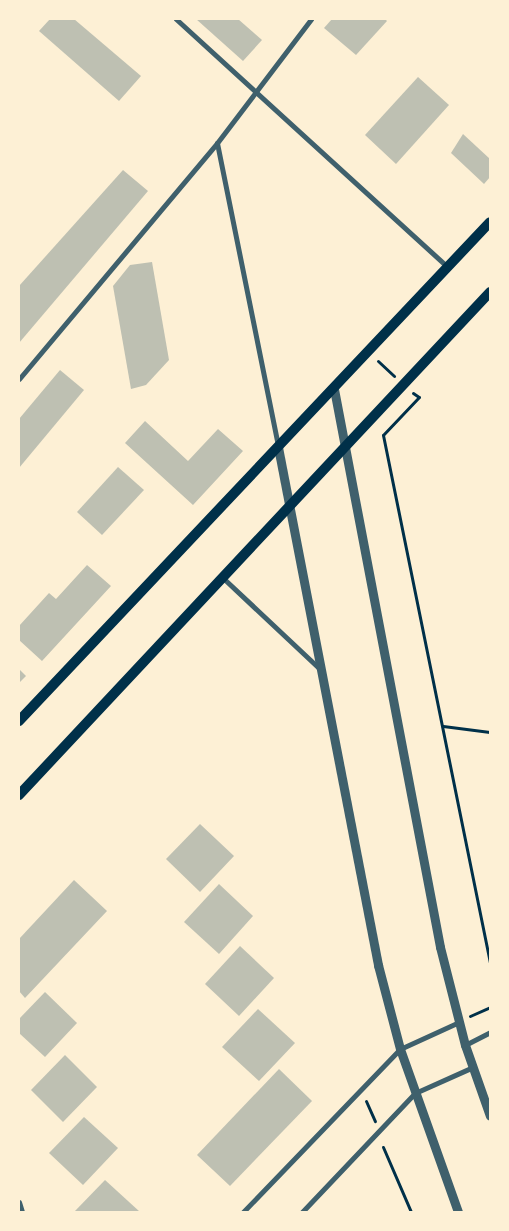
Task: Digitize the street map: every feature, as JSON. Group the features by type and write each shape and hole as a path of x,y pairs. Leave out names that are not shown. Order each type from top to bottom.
{"main road":[{"path":"19,721 490,222"},
{"path":"19,795 490,292"}],"street":[{"path":"176,19 448,267"},
{"path":"19,378 217,143 255,90 312,19"},
{"path":"217,143 278,447 292,504 367,914 400,1048 458,1212"},
{"path":"334,389 427,881 465,1045 490,1116"},
{"path":"223,578 324,674"},
{"path":"243,1212 400,1048 459,1022"},
{"path":"465,1045 490,1032"},
{"path":"302,1212 415,1093 473,1067"},
{"path":"19,1202 22,1212"}],"path":[{"path":"368,352 419,397 383,435 490,963"},
{"path":"443,726 490,732"},
{"path":"459,1022 490,1007"},
{"path":"383,1147 411,1212"}],"building":[{"path":"50,19 74,19 141,76 119,101 39,31"},
{"path":"196,19 238,19 262,40 243,61"},
{"path":"332,19 385,19 387,21 356,55 324,28"},
{"path":"418,77 449,105 396,164 365,135"},
{"path":"463,134 490,159 490,177 484,184 451,153"},
{"path":"123,170 148,191 19,343 19,286"},
{"path":"152,262 169,360 146,385 131,389 113,286 130,265"},
{"path":"60,370 84,390 19,468 19,419"},
{"path":"145,421 188,461 218,429 243,451 193,505 125,443"},
{"path":"118,467 144,490 102,535 77,512"},
{"path":"87,565 111,586 42,661 19,640 19,626 49,593 56,599"},
{"path":"19,669 26,676 19,683"},
{"path":"200,824 234,856 200,892 166,859"},
{"path":"74,880 107,911 25,998 19,991 19,939"},
{"path":"219,884 253,916 219,954 184,922"},
{"path":"240,946 274,978 239,1016 205,984"},
{"path":"45,992 77,1023 45,1057 19,1033 19,1019"},
{"path":"258,1009 295,1043 259,1081 222,1047"},
{"path":"65,1055 97,1087 63,1122 31,1090"},
{"path":"279,1069 312,1101 230,1186 197,1155"},
{"path":"84,1117 118,1148 83,1185 49,1153"},
{"path":"105,1180 140,1212 74,1212"}]}
